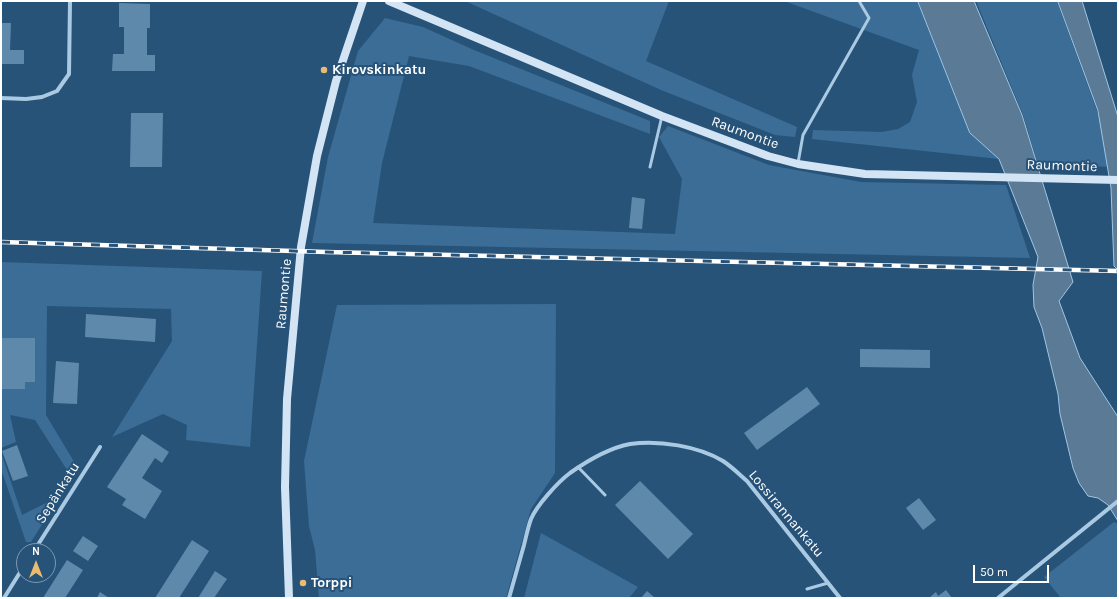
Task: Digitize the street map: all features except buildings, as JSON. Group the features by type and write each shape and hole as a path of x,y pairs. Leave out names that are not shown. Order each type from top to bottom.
{"street":[{"path":"1,98 26,99 42,97 57,91 69,74 70,1"},
{"name":"Raumontie","path":"289,598 285,487 287,399 301,247 317,156 336,81 363,1"},
{"name":"Raumontie","path":"389,1 662,116 768,156 798,164 865,174 1118,180"},
{"name":"Lossirannankatu","path":"509,598 531,518 550,492 578,467 613,449 629,444 646,443 680,445 710,455 723,461 747,480 840,598"},
{"name":"Sepänkatu","path":"39,543 100,447"},
{"path":"998,598 1118,501"},
{"path":"4,598 16,579"}],"lane":[{"path":"798,164 803,136 869,18 859,1"},
{"path":"650,167 662,116"},
{"path":"578,467 605,495"},
{"path":"806,589 828,583"}],"shaded area":[{"path":"465,1 669,1 646,61 797,127 795,137 775,135 661,90"},
{"path":"784,1 918,1 970,133 999,159 812,139 813,130 882,132 898,129 910,122 917,102 912,75 919,50"},
{"path":"918,1 974,1 1022,115 1073,282 1059,301 1080,358 1118,417 1118,521 1108,505 1098,498 1088,496 1079,483 1073,468 1060,414 1058,394 1042,328 1034,307 1033,285 1038,257 999,159 970,133"},
{"path":"976,1 1057,1 1097,111 1114,167 1038,165 1023,115"},
{"path":"1058,1 1082,1 1118,117 1118,270 1114,266 1111,188 1098,111"},
{"path":"385,18 423,27 474,50 650,121 650,134 469,66 409,56 382,163 373,223 675,234 682,179 659,137 668,126 769,165 861,182 1006,185 1030,258 312,243 328,157 358,51"},
{"path":"1,262 262,271 250,447 186,440 187,425 163,414 112,437 172,341 171,309 47,306 46,415 76,465 67,470 35,420 10,415 16,442 1,448"},
{"path":"556,304 555,473 531,509 506,598 319,598 315,550 309,526 304,461 337,305"},
{"path":"1,452 22,515 54,499 55,504 31,542 26,542 1,469"},
{"path":"1114,522 1118,524 1118,598 1061,598 1044,577"},
{"path":"541,533 638,587 629,598 524,598"}],"railway":[{"path":"1,242 326,252 1118,271"}],"place":[{"name":"Kirovskinkatu","path":"324,70"},
{"name":"Torppi","path":"303,583"}]}
